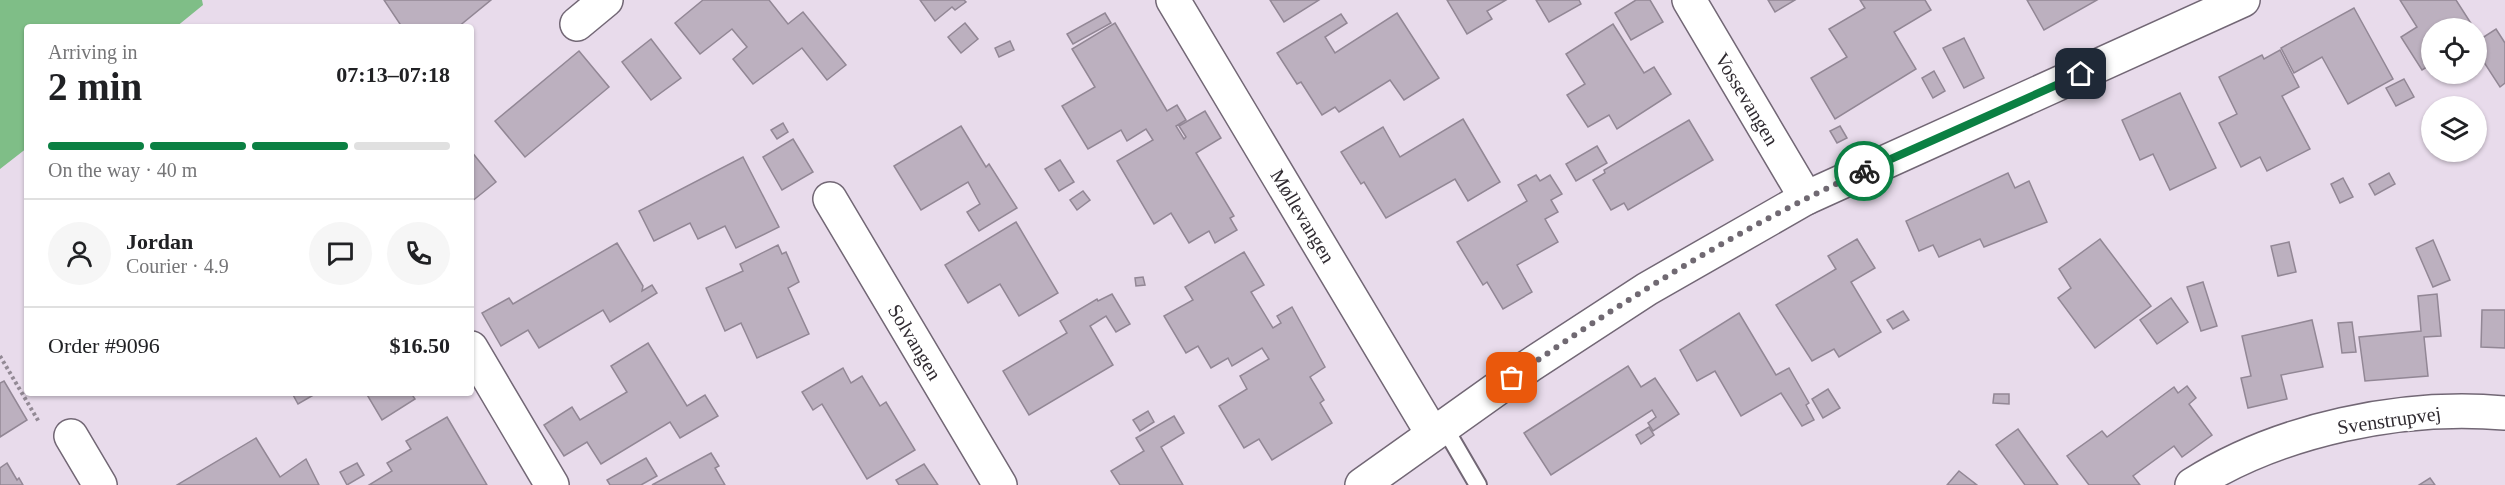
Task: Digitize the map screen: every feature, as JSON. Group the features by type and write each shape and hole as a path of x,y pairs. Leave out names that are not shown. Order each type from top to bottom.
{"street":[{"path":"577,24 606,0"},
{"name":"Møllevangen","path":"1173,0 1438,429"},
{"name":"Vossevangen","path":"1689,0 1806,198"},
{"path":"1362,485 1438,429 1647,289 1806,198 2204,8 2243,0"},
{"name":"Solvangen","path":"830,198 1000,485"},
{"path":"474,353 552,485"},
{"name":"Svenstrupvej","path":"2206,481 2276,445 2343,423 2465,410 2505,413"},
{"path":"71,436 100,485"}],"lane":[{"path":"1438,429 1478,485"}],"path":[{"path":"0,356 52,443 71,436"}],"green space":[{"path":"0,0 202,0 203,5 180,24 24,24 24,150 0,169"}],"building":[{"path":"384,0 491,0 462,24 400,24"},
{"path":"703,0 769,0 788,24 803,12 846,65 827,80 802,48 753,84 733,59 747,47 732,29 700,54 675,23"},
{"path":"920,0 964,0 966,2 955,10 952,7 935,21"},
{"path":"1270,0 1319,0 1284,22"},
{"path":"1447,0 1506,0 1487,11 1492,19 1467,34"},
{"path":"1536,0 1579,0 1581,4 1549,22"},
{"path":"1636,0 1650,0 1663,22 1631,40 1615,13"},
{"path":"1768,0 1795,0 1775,12"},
{"path":"1860,0 1925,0 1931,10 1894,32 1916,69 1835,119 1811,78 1847,57 1829,29 1865,8"},
{"path":"2027,0 2097,0 2044,30"},
{"path":"2400,0 2456,0 2468,18 2421,18 2421,68 2401,37 2417,27"},
{"path":"2354,8 2393,79 2348,104 2322,57 2294,73 2281,48"},
{"path":"1105,13 1111,23 1073,44 1067,34"},
{"path":"1397,13 1439,78 1404,100 1390,80 1339,112 1335,107 1322,115 1301,82 1297,84 1277,53 1341,14 1347,23 1325,37 1335,53"},
{"path":"965,23 978,39 961,53 948,37"},
{"path":"1115,23 1167,111 1177,105 1186,120 1176,126 1184,139 1186,137 1179,126 1205,111 1221,138 1196,153 1234,216 1230,218 1237,230 1215,243 1209,231 1189,243 1171,213 1154,224 1117,161 1153,140 1146,129 1127,141 1121,130 1088,149 1062,106 1095,87 1072,49"},
{"path":"1613,24 1644,73 1654,67 1671,94 1617,129 1609,115 1588,127 1567,95 1585,84 1566,54"},
{"path":"2496,29 2505,43 2505,83 2500,87 2487,67 2487,35"},
{"path":"1964,38 1984,78 1964,88 1943,48"},
{"path":"651,39 681,78 651,100 622,62"},
{"path":"1010,41 1014,50 999,57 995,48"},
{"path":"2280,50 2299,87 2282,96 2310,149 2267,171 2260,157 2241,167 2219,123 2237,114 2219,77 2262,55 2264,59"},
{"path":"579,51 609,87 525,157 495,121"},
{"path":"1934,71 1945,91 1933,98 1922,78"},
{"path":"2404,79 2414,97 2396,106 2386,88"},
{"path":"2180,93 2216,168 2170,190 2153,154 2140,160 2122,120"},
{"path":"1463,119 1500,182 1468,201 1455,179 1386,218 1364,182 1361,184 1341,152 1383,127 1400,157"},
{"path":"1689,120 1713,160 1628,210 1624,203 1611,210 1593,180 1605,173 1604,170"},
{"path":"783,123 788,132 777,139 771,130"},
{"path":"961,126 986,167 989,164 1017,208 979,231 967,212 980,204 968,182 921,210 894,166"},
{"path":"1840,126 1847,138 1837,143 1830,131"},
{"path":"793,139 813,172 782,190 763,157"},
{"path":"1597,146 1607,163 1576,181 1566,164"},
{"path":"474,155 496,182 474,200"},
{"path":"743,157 779,227 736,248 725,226 698,239 690,223 654,241 639,211"},
{"path":"1060,160 1074,182 1059,191 1045,169"},
{"path":"2008,173 2015,188 2029,181 2047,222 1984,247 1980,239 1939,257 1933,245 1919,251 1906,221"},
{"path":"2389,173 2395,184 2375,195 2369,184"},
{"path":"1536,175 1540,181 1550,175 1562,194 1551,200 1558,212 1545,219 1558,242 1517,265 1532,292 1503,309 1487,282 1483,285 1457,242 1527,201 1518,185"},
{"path":"2343,178 2353,197 2340,203 2331,184"},
{"path":"1083,191 1090,200 1077,210 1070,200"},
{"path":"1016,222 1058,293 1019,316 1000,284 968,303 945,265"},
{"path":"1857,239 1875,268 1851,282 1881,332 1839,357 1834,349 1812,361 1776,305 1836,269 1828,256"},
{"path":"2100,239 2151,306 2095,348 2058,298 2071,288 2059,269"},
{"path":"2433,240 2450,280 2433,287 2416,248"},
{"path":"2289,242 2296,272 2278,276 2271,246"},
{"path":"617,243 643,286 642,291 652,285 657,293 610,322 603,310 539,348 528,330 501,346 482,313 509,298 513,304"},
{"path":"778,245 782,254 786,252 799,282 788,288 809,334 757,358 741,323 725,331 706,288 743,271 740,264"},
{"path":"1244,252 1264,285 1251,292 1273,328 1281,323 1277,316 1292,307 1325,367 1310,377 1324,400 1320,403 1332,423 1272,460 1259,439 1244,448 1219,406 1247,389 1240,376 1269,359 1262,348 1232,366 1228,358 1211,368 1198,346 1186,353 1164,316 1193,300 1185,287"},
{"path":"1143,277 1145,285 1136,286 1135,278"},
{"path":"2203,282 2217,326 2201,331 2187,287"},
{"path":"1112,294 1130,324 1116,332 1106,316 1090,326 1113,365 1029,415 1003,371 1067,333 1060,321 1097,299 1098,301"},
{"path":"2437,294 2441,336 2424,337 2428,376 2365,381 2359,337 2421,331 2418,296"},
{"path":"2171,298 2188,322 2157,344 2140,320"},
{"path":"2482,310 2505,310 2505,348 2481,347"},
{"path":"1903,311 1909,320 1893,329 1887,320"},
{"path":"1739,313 1776,375 1789,368 1809,403 1806,405 1814,420 1802,426 1781,393 1741,416 1715,371 1697,381 1680,350"},
{"path":"2312,320 2323,367 2281,375 2287,399 2248,408 2241,378 2251,376 2242,336"},
{"path":"2352,322 2356,352 2342,353 2338,323"},
{"path":"648,343 687,406 705,395 718,416 680,438 670,422 601,464 587,442 564,456 544,425 572,407 580,420 627,392 611,366"},
{"path":"1628,366 1641,387 1655,378 1679,414 1653,431 1648,423 1656,417 1652,410 1551,475 1524,433"},
{"path":"843,368 851,383 862,376 880,406 886,402 915,450 867,479 822,404 813,410 802,392"},
{"path":"4,381 27,420 0,437 0,383"},
{"path":"2187,386 2196,398 2189,404 2212,435 2182,457 2174,446 2133,476 2140,485 2089,485 2067,456 2102,431 2107,437 2174,387 2178,393"},
{"path":"1828,389 1840,408 1823,418 1812,399"},
{"path":"1994,394 2009,394 2009,404 1993,403"},
{"path":"294,396 312,396 298,404"},
{"path":"368,396 413,396 415,399 382,420"},
{"path":"1148,411 1154,422 1140,431 1133,420"},
{"path":"1174,416 1184,433 1161,447 1183,485 1120,485 1111,471 1144,451 1136,438"},
{"path":"447,417 487,485 369,485 392,471 387,463 411,449 406,441"},
{"path":"1649,427 1654,435 1641,444 1636,435"},
{"path":"2018,429 2058,485 2025,485 1996,445"},
{"path":"256,438 280,477 306,459 319,485 177,485"},
{"path":"711,453 719,466 715,468 725,485 652,485"},
{"path":"646,458 657,476 641,485 610,485 607,480"},
{"path":"7,463 17,480 19,478 23,485 0,485 0,468"},
{"path":"357,463 364,475 347,485 340,472"},
{"path":"924,464 938,485 899,485 896,480"},
{"path":"1959,471 1977,485 1947,485"},
{"path":"2430,478 2435,485 2419,485"}],"way so far":[{"path":"1512,378 1647,289 1806,198 1864,171"}],"route":[{"path":"1864,171 2081,74"}]}
